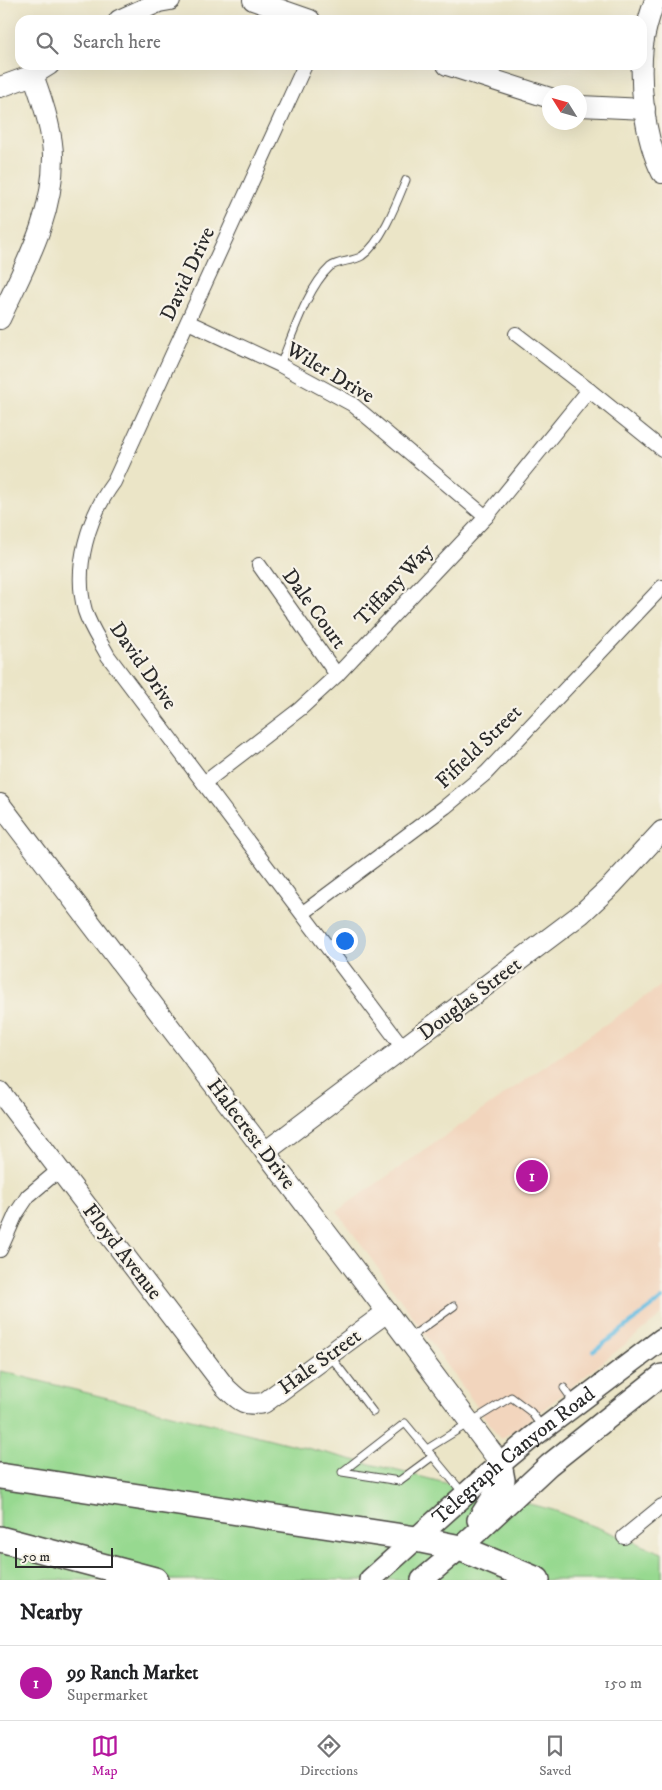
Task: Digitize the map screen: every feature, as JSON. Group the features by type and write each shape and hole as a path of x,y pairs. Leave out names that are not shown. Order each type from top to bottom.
{"highway":[{"path":"0,1476 462,1545 537,1580"},
{"path":"0,1539 155,1580"}],"main road":[{"name":"Telegraph Canyon Road","path":"370,1580 464,1495 543,1429 570,1396 662,1340"},
{"name":"Telegraph Canyon Road","path":"422,1580 549,1465 662,1375"},
{"path":"462,1545 504,1480 501,1464"}],"street":[{"path":"130,15 159,2 170,0"},
{"path":"253,0 296,15"},
{"path":"647,32 655,0"},
{"path":"0,87 41,70 44,105 53,156 51,191 39,236 0,319"},
{"name":"David Drive","path":"303,70 114,482 104,496 93,520 83,553 81,590 85,610 92,628 108,656 404,1049"},
{"path":"463,70 542,95"},
{"path":"642,70 645,109 653,152 662,173"},
{"path":"587,106 645,109"},
{"name":"Wiler Drive","path":"188,322 280,365 352,404 486,517"},
{"path":"516,334 662,449"},
{"name":"Tiffany Way","path":"204,783 300,709 337,675 486,517 589,390"},
{"name":"Dale Court","path":"259,565 337,675"},
{"name":"Fifield Street","path":"303,913 445,807 486,773 662,587"},
{"name":"Halecrest Drive","path":"0,804 408,1339 501,1464"},
{"name":"Douglas Street","path":"265,1152 581,914 612,885 662,831"},
{"name":"Floyd Avenue","path":"0,1092 225,1387 238,1400 250,1405"},
{"path":"0,1250 16,1214 28,1196 58,1170"},
{"name":"Hale Street","path":"250,1405 264,1403 387,1312"},
{"path":"624,1537 662,1506"}],"lane":[{"path":"280,365 314,289 331,266 362,256 374,244 395,209 406,180"},
{"path":"408,1339 454,1306"},
{"path":"329,1354 373,1412"},
{"path":"427,1449 511,1397 531,1412 543,1429"},
{"path":"433,1456 399,1480 342,1472 405,1423 433,1456 464,1495"}],"shaded area":[{"path":"662,985 662,1315 521,1427 500,1439 337,1211"}],"green space":[{"path":"0,1371 553,1510 662,1553 662,1580 0,1580"}],"waterway":[{"path":"594,1351 662,1299"}],"place":[{"name":"99 Ranch Market","path":"532,1176"}]}
